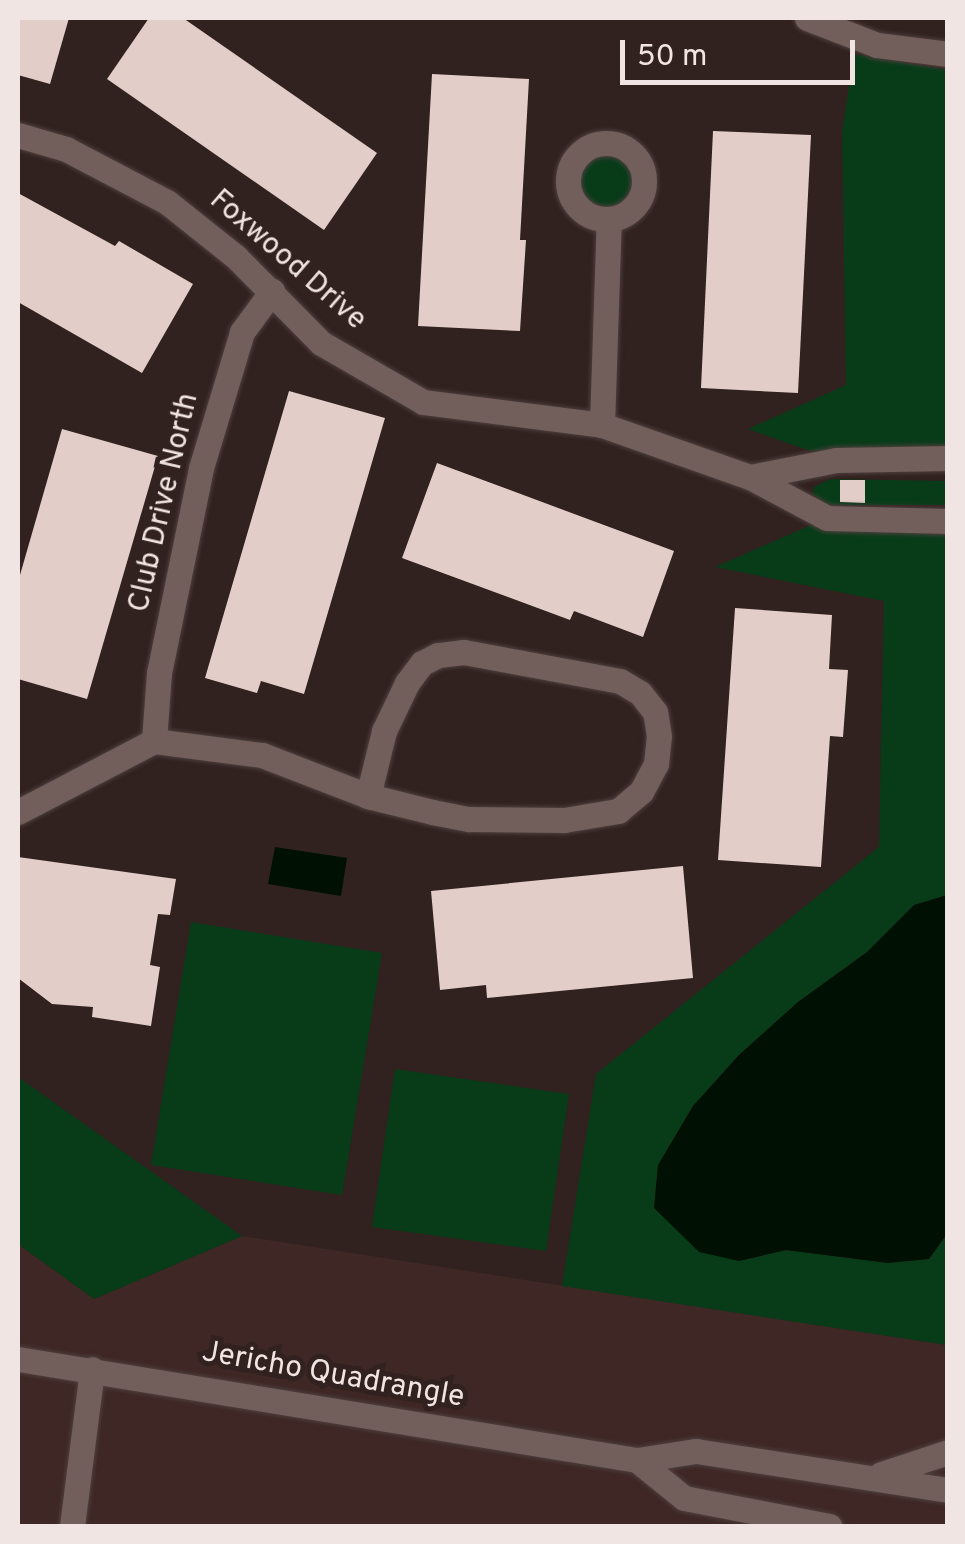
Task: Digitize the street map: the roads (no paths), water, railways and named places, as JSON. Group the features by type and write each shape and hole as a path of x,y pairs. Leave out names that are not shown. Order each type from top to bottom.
{"street":[{"path":"807,18 877,46 948,54"},
{"name":"Foxwood Drive","path":"18,135 66,149 168,202 272,291 320,343 423,402 602,425 750,477 827,518 948,521"},
{"path":"602,425 609,220"},
{"name":"Club Drive North","path":"154,741 159,672 201,468 242,332 272,291"},
{"path":"750,477 836,460 948,458"},
{"path":"18,812 154,741 262,755 368,796 469,819 564,820 618,811 642,792 656,764 659,736 655,712 640,693 620,681 464,652 438,655 422,663 407,683 384,731 368,796"},
{"name":"Jericho Quadrangle","path":"18,1359 92,1368 637,1460 696,1451 948,1490"},
{"path":"72,1526 92,1368"},
{"name":"Jericho Quadrangle","path":"866,1476 892,1473 948,1452"},
{"name":"Jericho Quadrangle","path":"637,1460 684,1498 829,1526"}]}
